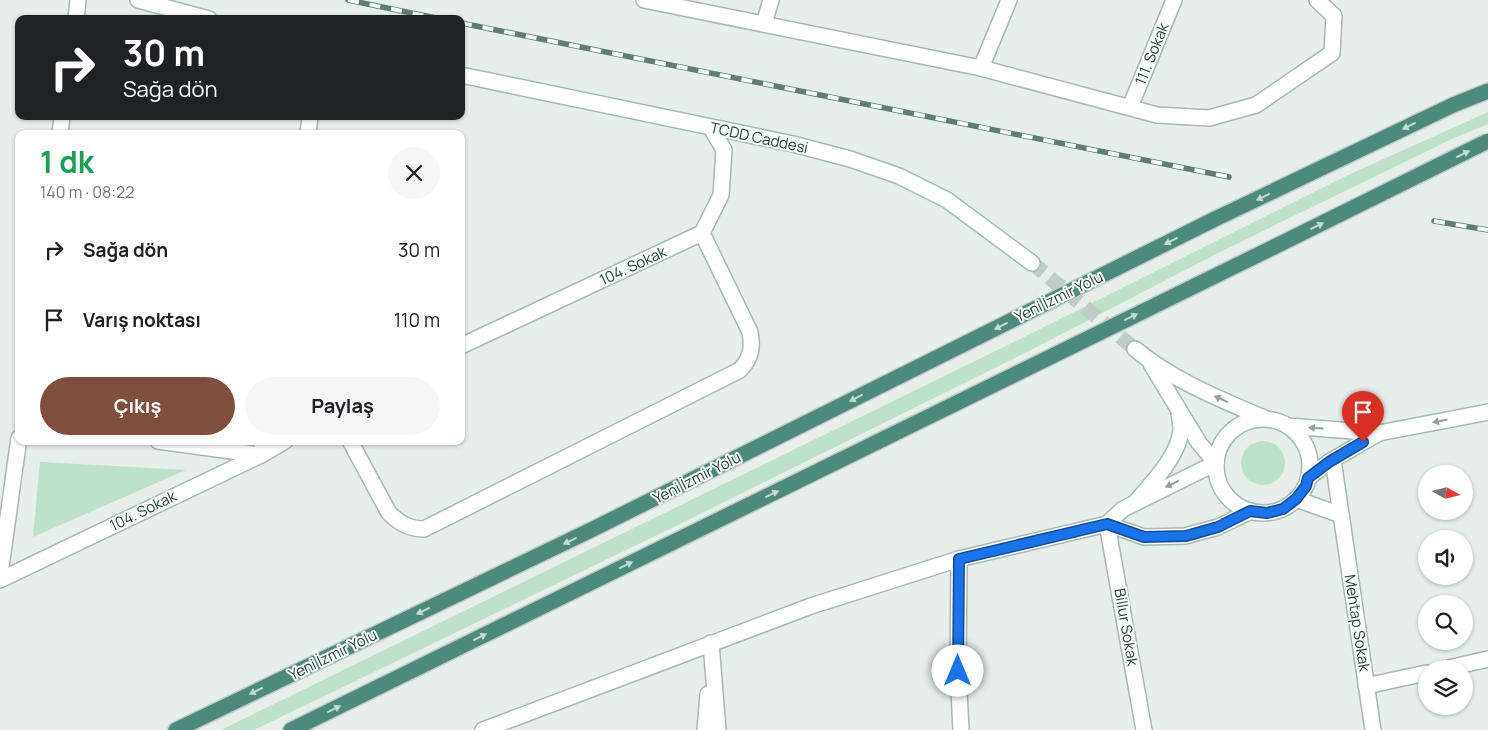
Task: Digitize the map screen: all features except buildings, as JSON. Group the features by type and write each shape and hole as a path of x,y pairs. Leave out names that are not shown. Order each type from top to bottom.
{"highway":[{"name":"Yeni İzmir Yolu","path":"176,730 589,531 1215,219 1488,91"},
{"path":"291,730 1488,141"}],"street":[{"path":"76,15 78,0"},
{"path":"138,0 194,15"},
{"path":"644,0 981,68 1157,114 1209,118 1256,105 1332,53 1334,16 1317,0"},
{"path":"764,24 771,0"},
{"path":"981,68 1009,0"},
{"name":"111. Sokak","path":"1130,107 1174,0"},
{"name":"TCDD Caddesi","path":"465,76 793,144 850,159 899,176 947,200 1032,263"},
{"path":"352,445 389,513 397,521 408,527 424,529 740,370 750,355 752,344 750,332 702,233 721,194 724,150 711,128"},
{"name":"104. Sokak","path":"465,344 702,233"},
{"path":"1135,349 1150,362 1215,396 1266,419 1288,426 1303,440 1308,454 1310,470 1306,486 1296,499 1283,509 1267,513 1250,511 1236,504 1224,493 1218,478 1216,463 1219,449 1227,436 1238,426 1251,420 1266,419"},
{"path":"1150,362 1199,443 1216,463"},
{"path":"1135,502 1156,479 1174,452 1181,430 1179,410"},
{"path":"1288,426 1379,433 1488,412"},
{"path":"1308,478 1332,460 1379,433"},
{"path":"0,574 5,500 17,445"},
{"path":"217,445 262,448"},
{"name":"104. Sokak","path":"0,580 262,448"},
{"name":"Mehtap Sokak","path":"1332,460 1373,730"},
{"path":"484,730 811,606 959,559 1107,524 1123,509 1135,502 1216,463"},
{"path":"1296,499 1341,515"},
{"path":"1107,524 1144,537 1186,536 1218,527 1250,511"},
{"name":"Billur Sokak","path":"1107,524 1144,730"},
{"path":"959,559 958,671 961,730"},
{"path":"705,730 711,643"},
{"path":"711,643 718,730"},
{"path":"1473,662 1488,659"},
{"path":"1366,686 1418,675"}],"green space":[{"path":"1488,112 1488,124 1454,138 1222,251 1029,351 684,522 254,730 221,730 1024,337 1348,175"},
{"path":"1259,441 1267,441 1279,447 1285,463 1279,479 1267,485 1259,485 1247,479 1241,467 1241,459 1247,447"},
{"path":"41,462 186,470 33,537"}],"tunnel":[{"path":"1032,263 1135,349"}],"railway":[{"path":"348,0 421,15"},
{"path":"465,24 1229,177"},
{"path":"1434,221 1488,230"}],"route":[{"path":"958,671 959,559 1107,524 1144,537 1186,536 1218,527 1250,511 1267,513 1283,509 1296,499 1306,486 1308,478 1329,462 1363,442"}]}
